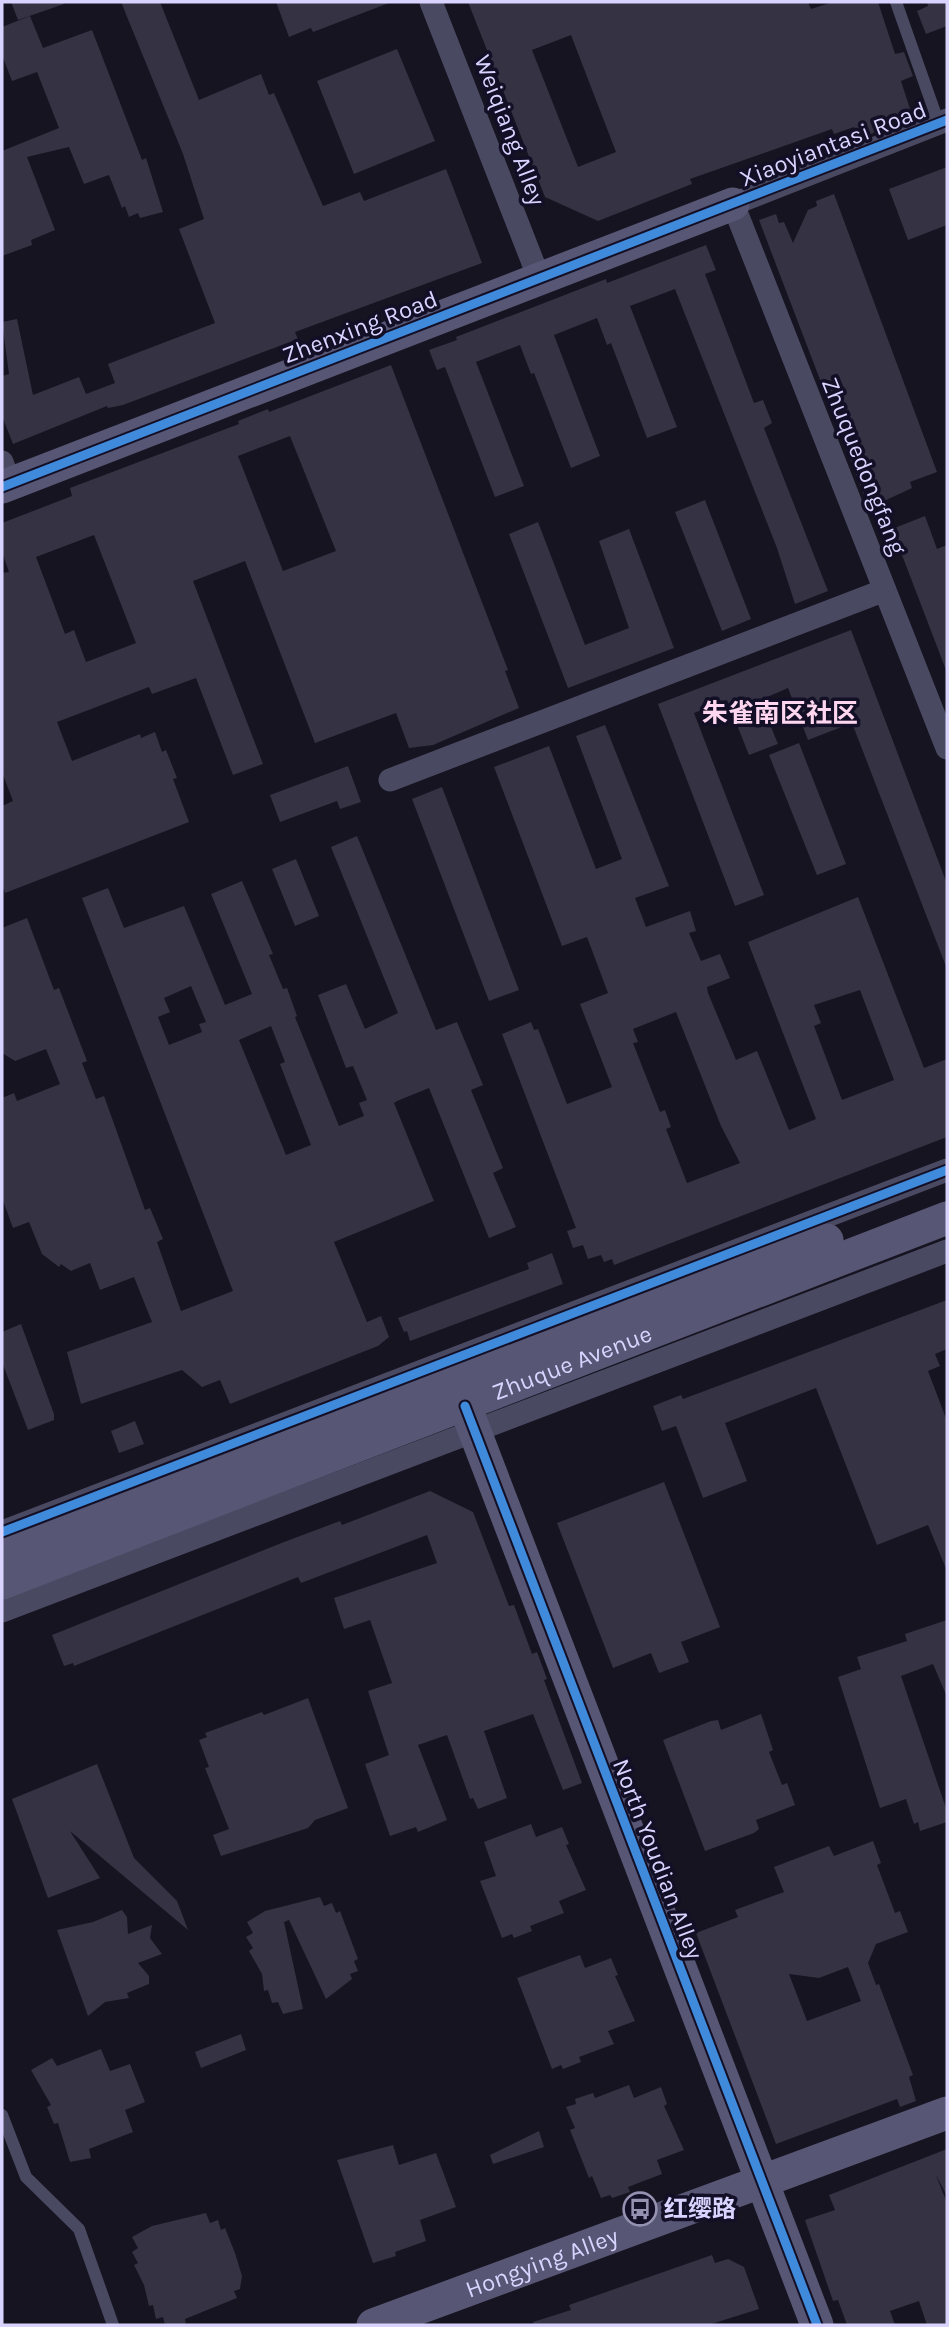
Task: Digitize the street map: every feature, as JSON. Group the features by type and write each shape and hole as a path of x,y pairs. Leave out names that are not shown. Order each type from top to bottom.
{"street":[{"name":"Weiqiang Alley","path":"431,2 539,278"},
{"name":"Xiaoyiantasi Road","path":"733,204 943,122"},
{"name":"Zhenxing Road","path":"4,478 733,204"},
{"name":"Zhuquedongfang","path":"733,204 947,748"},
{"path":"390,780 885,590"},
{"path":"2,1532 947,1170"},
{"name":"Zhuque Avenue","path":"2,1557 947,1194"},
{"name":"Zhuque Avenue","path":"2,1583 470,1419 947,1218"},
{"path":"2,1611 470,1419 947,1251"},
{"name":"North Youdian Alley","path":"470,1419 817,2325"},
{"name":"Hongying Alley","path":"373,2325 947,2113"}],"lane":[{"path":"896,2 943,122"},
{"path":"2,2115 26,2177 79,2229 113,2325"}],"building":[{"path":"11,2 63,2 64,4 18,20"},
{"path":"121,2 160,2 199,100 261,74 269,95 274,93 323,206 360,192 364,201 446,169 482,263 295,332 298,339 123,405 107,406 13,444 2,416 2,376 9,374 2,322 17,319 33,395 79,377 86,394 115,383 108,364 215,323 179,229 204,219 183,154"},
{"path":"276,2 389,3 313,32 311,28 289,37"},
{"path":"468,2 808,2 811,9 833,2 878,2 895,54 904,52 913,76 901,81 912,115 858,140 854,127 834,134 832,129 690,179 692,184 598,221 545,197","holes":["571,35 616,152 578,167 532,50"]},
{"path":"927,2 947,2 947,26 926,34 917,11 928,6"},
{"path":"30,16 43,48 92,30 142,160 146,158 163,212 140,218 138,213 129,217 125,206 122,208 109,175 84,184 69,147 27,157 55,230 31,240 32,245 2,256 2,151 59,128 37,72 12,81 2,55 2,27"},
{"path":"397,49 435,141 354,174 317,81"},
{"path":"947,167 947,225 908,240 889,189"},
{"path":"834,194 937,472 910,482 912,488 869,508 759,220 776,214 779,223 784,222 793,243 808,210 817,206 816,201"},
{"path":"706,245 716,270 705,274 754,403 763,400 772,423 764,428 828,591 795,604 777,548 675,289 630,306 677,427 647,438 611,343 607,345 597,318 554,335 600,456 571,468 534,373 531,374 520,345 476,362 524,486 495,497 445,367 437,370 429,350 606,279 607,283"},
{"path":"391,365 508,670 505,671 519,708 433,745 409,748 396,713 315,743 245,561 193,581 263,764 233,775 196,678 152,694 149,687 57,722 72,761 140,734 141,738 155,732 162,752 166,750 177,778 173,779 189,822 5,893 2,885 2,806 13,801 2,772 2,573 9,572 2,552 2,523 72,496 70,488 239,424 238,421 268,409 269,412","holes":["290,436 336,551 283,571 238,456","94,535 136,643 86,662 74,630 65,634 36,557"]},
{"path":"705,500 751,619 722,631 675,512"},
{"path":"925,516 937,549 947,545 946,670 892,529"},
{"path":"538,522 585,645 629,628 599,541 629,529 674,648 568,688 509,534"},
{"path":"851,630 947,884 947,969 852,723 808,740 788,688 760,700 778,744 749,755 727,700 694,713 764,895 735,906 658,704"},
{"path":"605,725 669,886 635,898 646,927 690,911 696,931 689,933 701,961 720,954 730,978 707,987 736,1060 757,1051 789,1130 816,1119 748,942 858,897 924,1068 947,1059 947,1137 614,1265 612,1259 604,1262 601,1255 588,1259 583,1245 573,1248 567,1231 576,1228 502,1034 531,1022 534,1030 538,1029 567,1104 612,1087 580,1004 608,993 587,937 562,946 494,767 549,746 596,869 622,859 576,736","holes":["860,990 894,1080 842,1100 814,1026 821,1023 814,1005","676,1012 721,1126 740,1163 687,1183 666,1129 671,1127 665,1110 660,1112 633,1043 638,1042 633,1029"]},
{"path":"799,743 846,864 817,875 769,755"},
{"path":"348,766 361,802 340,809 337,801 280,822 270,795"},
{"path":"442,787 519,990 489,1001 412,799"},
{"path":"357,836 436,1030 457,1022 483,1085 471,1090 503,1168 493,1173 516,1227 489,1238 429,1088 397,1101 394,1103 434,1201 334,1242 367,1322 381,1316 389,1337 378,1346 230,1404 220,1380 202,1387 182,1370 81,1404 67,1352 152,1322 134,1277 100,1290 90,1263 71,1271 61,1264 59,1267 42,1254 29,1222 13,1228 2,1198 2,1098 14,1093 17,1101 60,1084 46,1049 15,1061 2,1053 2,928 27,918 54,990 59,988 87,1061 82,1063 96,1099 104,1096 145,1210 150,1208 163,1239 157,1242 181,1311 233,1291 82,898 108,888 124,928 184,906 225,1005 252,994 211,894 242,881 273,954 269,955 283,989 287,988 297,1016 295,1017 339,1126 364,1116 359,1103 367,1100 353,1066 346,1068 318,995 346,984 365,1029 398,1013 331,847","holes":["191,986 206,1022 199,1024 202,1032 169,1045 158,1017 170,1012 164,998","271,1026 285,1062 280,1064 311,1145 286,1155 239,1040"]},
{"path":"296,859 319,916 295,926 272,869"},
{"path":"552,1253 563,1284 410,1341 407,1331 404,1332 398,1318 529,1269 527,1263"},
{"path":"947,1300 947,1349 935,1354 940,1366 928,1371 947,1421 947,1571 928,1525 877,1545 816,1388 725,1423 747,1481 703,1498 676,1426 662,1431 653,1406 681,1395 683,1399"},
{"path":"21,1324 54,1414 54,1420 28,1430 2,1362 2,1332"},
{"path":"135,1421 144,1444 119,1453 111,1431"},
{"path":"664,1482 720,1627 681,1642 689,1662 659,1673 651,1653 613,1668 557,1523"},
{"path":"430,1491 473,1512 509,1606 514,1605 532,1654 537,1652 547,1679 544,1680 582,1783 563,1790 533,1714 484,1731 507,1798 478,1809 473,1798 470,1799 447,1735 418,1745 447,1820 418,1832 416,1827 390,1836 365,1764 389,1755 368,1691 392,1683 370,1620 344,1629 334,1598 437,1563 427,1535 301,1583 298,1577 74,1666 73,1663 64,1666 52,1635 284,1542 340,1521 342,1525"},
{"path":"947,1620 947,1697 933,1664 901,1676 947,1811 947,1822 920,1831 918,1822 914,1824 906,1799 880,1808 838,1677 861,1669 857,1657 907,1641 905,1634"},
{"path":"308,1698 348,1808 315,1820 308,1828 221,1856 213,1835 229,1829 205,1768 209,1767 199,1740 207,1737 205,1733"},
{"path":"761,1714 773,1750 769,1752 782,1785 787,1783 795,1805 756,1820 759,1829 754,1833 705,1851 663,1740 711,1721 718,1720 721,1730"},
{"path":"97,1764 134,1858 177,1901 188,1930 70,1831 100,1878 48,1898 12,1799"},
{"path":"531,1824 536,1837 562,1827 569,1844 566,1845 586,1890 559,1901 564,1913 530,1926 532,1931 514,1938 512,1934 502,1938 480,1881 496,1876 484,1842"},
{"path":"873,1841 881,1863 877,1865 895,1913 900,1911 908,1932 876,1944 868,1963 876,1985 879,1984 913,2075 909,2077 916,2101 900,2107 897,2099 776,2144 696,1933 738,1917 735,1910 784,1892 774,1867 829,1846 834,1856","holes":["848,1967 861,2001 807,2021 789,1974 819,1978"]},
{"path":"320,1897 324,1906 332,1903 336,1913 340,1911 358,1959 354,1961 358,1971 350,1974 352,1979 326,1999 289,1920 284,1922 303,2009 283,2014 278,2002 272,2003 268,1990 264,1991 262,1974 249,1951 253,1948 246,1937 253,1933 247,1922 265,1911"},
{"path":"122,1910 127,1917 128,1934 152,1925 150,1938 162,1954 138,1963 149,1976 149,1984 127,1993 129,1998 105,2002 88,2016 57,1930 93,1922"},
{"path":"580,1955 585,1968 611,1958 618,1975 615,1976 635,2021 608,2031 614,2044 579,2057 581,2062 563,2069 561,2065 552,2069 517,1978"},
{"path":"241,2034 246,2050 201,2068 195,2052"},
{"path":"101,2049 110,2071 130,2064 145,2102 125,2110 133,2132 89,2149 91,2158 70,2162 58,2123 54,2124 47,2107 51,2105 31,2070 52,2058 57,2066"},
{"path":"629,2085 634,2098 661,2087 667,2104 664,2106 684,2150 657,2160 662,2174 628,2187 630,2192 612,2198 610,2195 601,2198 592,2176 589,2178 570,2130 575,2128 566,2107 576,2104 575,2099 593,2093 595,2098"},
{"path":"539,2131 544,2147 493,2164 490,2155"},
{"path":"393,2145 399,2165 436,2153 456,2207 420,2220 426,2241 395,2252 396,2256 373,2263 337,2160"},
{"path":"947,2149 947,2196 936,2175 947,2203 947,2325 927,2325 919,2301 890,2311 895,2325 847,2325 838,2300 833,2301 805,2220 835,2210 829,2195"},
{"path":"206,2213 210,2223 218,2220 221,2230 225,2228 235,2253 242,2276 240,2289 234,2291 237,2298 185,2319 186,2325 165,2325 163,2317 156,2319 153,2305 149,2306 144,2285 134,2265 138,2263 132,2252 138,2248 132,2237 152,2226"},
{"path":"712,2255 715,2263 728,2259 744,2267 759,2309 708,2325 534,2325 533,2322 571,2310 569,2305"}],"cycle path":[{"path":"2,487 947,120"},
{"path":"2,1532 947,1170"},
{"path":"465,1406 817,2325"}],"place":[{"name":"红缨路","path":"640,2209"}],"district":[{"name":"朱雀南区社区","path":"780,713"}]}
